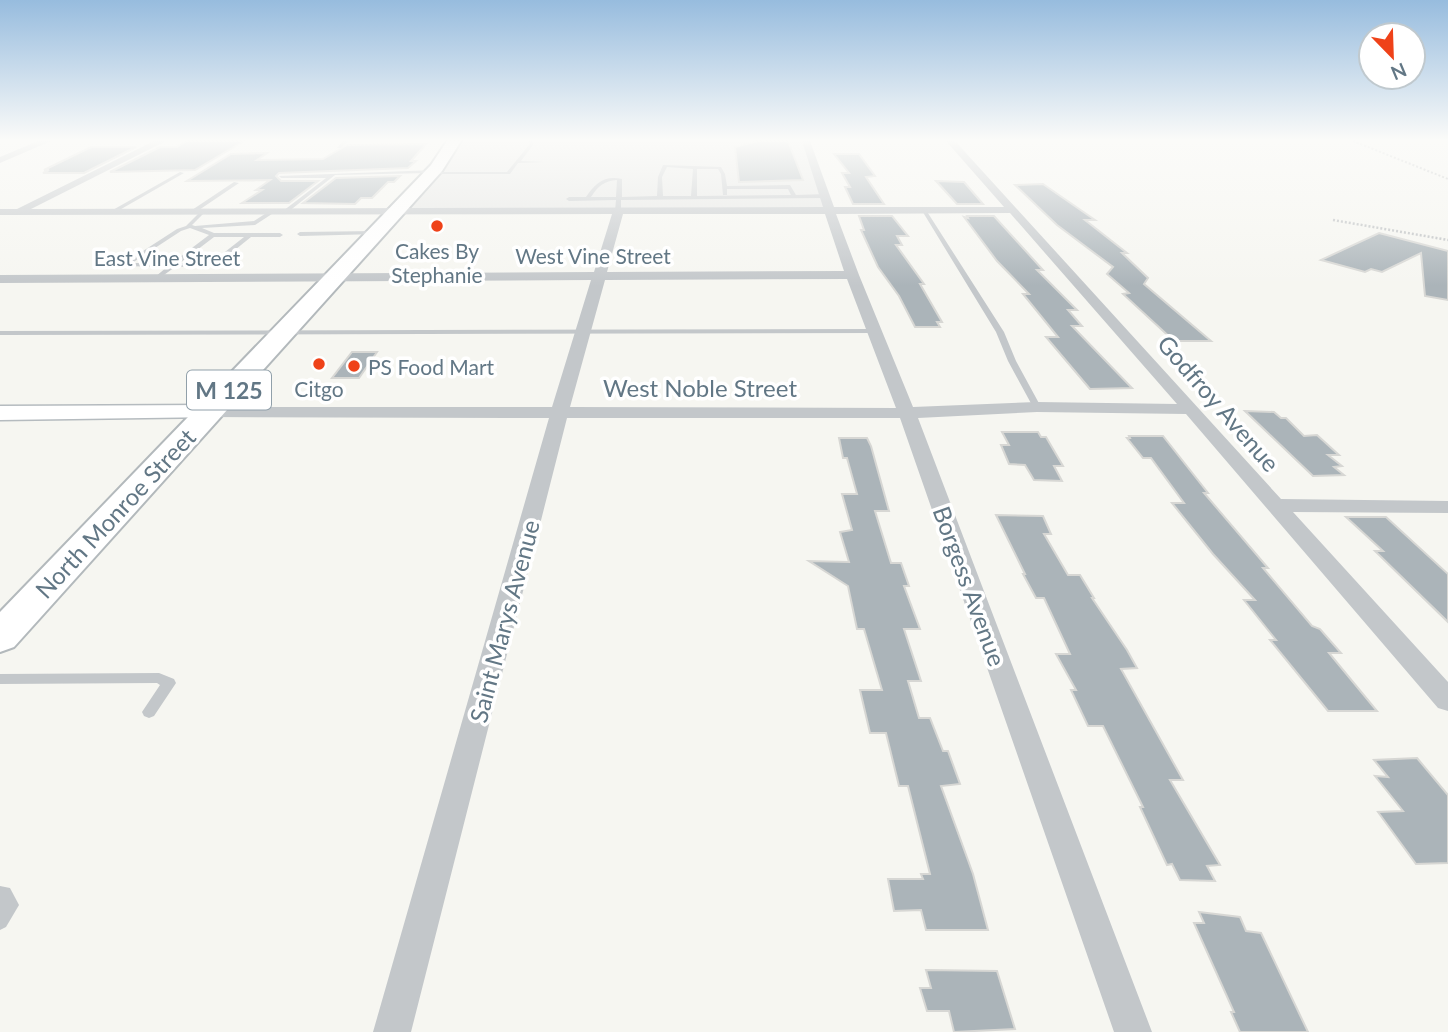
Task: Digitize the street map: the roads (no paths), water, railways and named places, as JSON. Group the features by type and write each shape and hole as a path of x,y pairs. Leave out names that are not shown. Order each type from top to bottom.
{"main road":[{"name":"North Monroe Street","path":"0,637 417,189"}],"street":[{"path":"0,219 62,189"},
{"name":"Borgess Avenue","path":"824,189 852,275 907,413 1133,1032"},
{"name":"Godfroy Avenue","path":"995,189 1448,699"},
{"path":"0,212 396,212 618,204 729,210 1014,210"},
{"name":"Saint Marys Avenue","path":"392,1032 618,204"},
{"name":"West Vine Street","path":"334,278 852,275"},
{"name":"East Vine Street","path":"0,279 334,278"},
{"name":"West Noble Street","path":"209,412 907,413 1037,407 1192,409"},
{"path":"0,413 209,412"},
{"path":"1273,505 1448,507"}],"lane":[{"path":"114,211 153,189"},
{"path":"228,189 198,211 187,223 213,235 280,234"},
{"path":"286,211 314,189"},
{"path":"589,198 594,189"},
{"path":"618,204 620,189"},
{"path":"660,189 660,198"},
{"path":"694,189 694,197"},
{"path":"724,189 725,197"},
{"path":"791,189 794,196"},
{"path":"569,199 589,198 618,204 660,198 827,196"},
{"path":"717,197 729,210"},
{"path":"923,210 1000,332 1037,407"},
{"path":"250,235 213,265 125,265 180,230 255,223 273,211"},
{"path":"300,234 376,233"},
{"path":"157,278 213,235"},
{"path":"0,333 874,331"},
{"path":"0,679 159,678 169,683 149,712"},
{"path":"0,894 5,894 11,905 0,921"}],"place":[{"name":"Cakes By Stephanie","path":"437,226"},
{"name":"Citgo","path":"319,364"},
{"name":"PS Food Mart","path":"354,366"}]}
